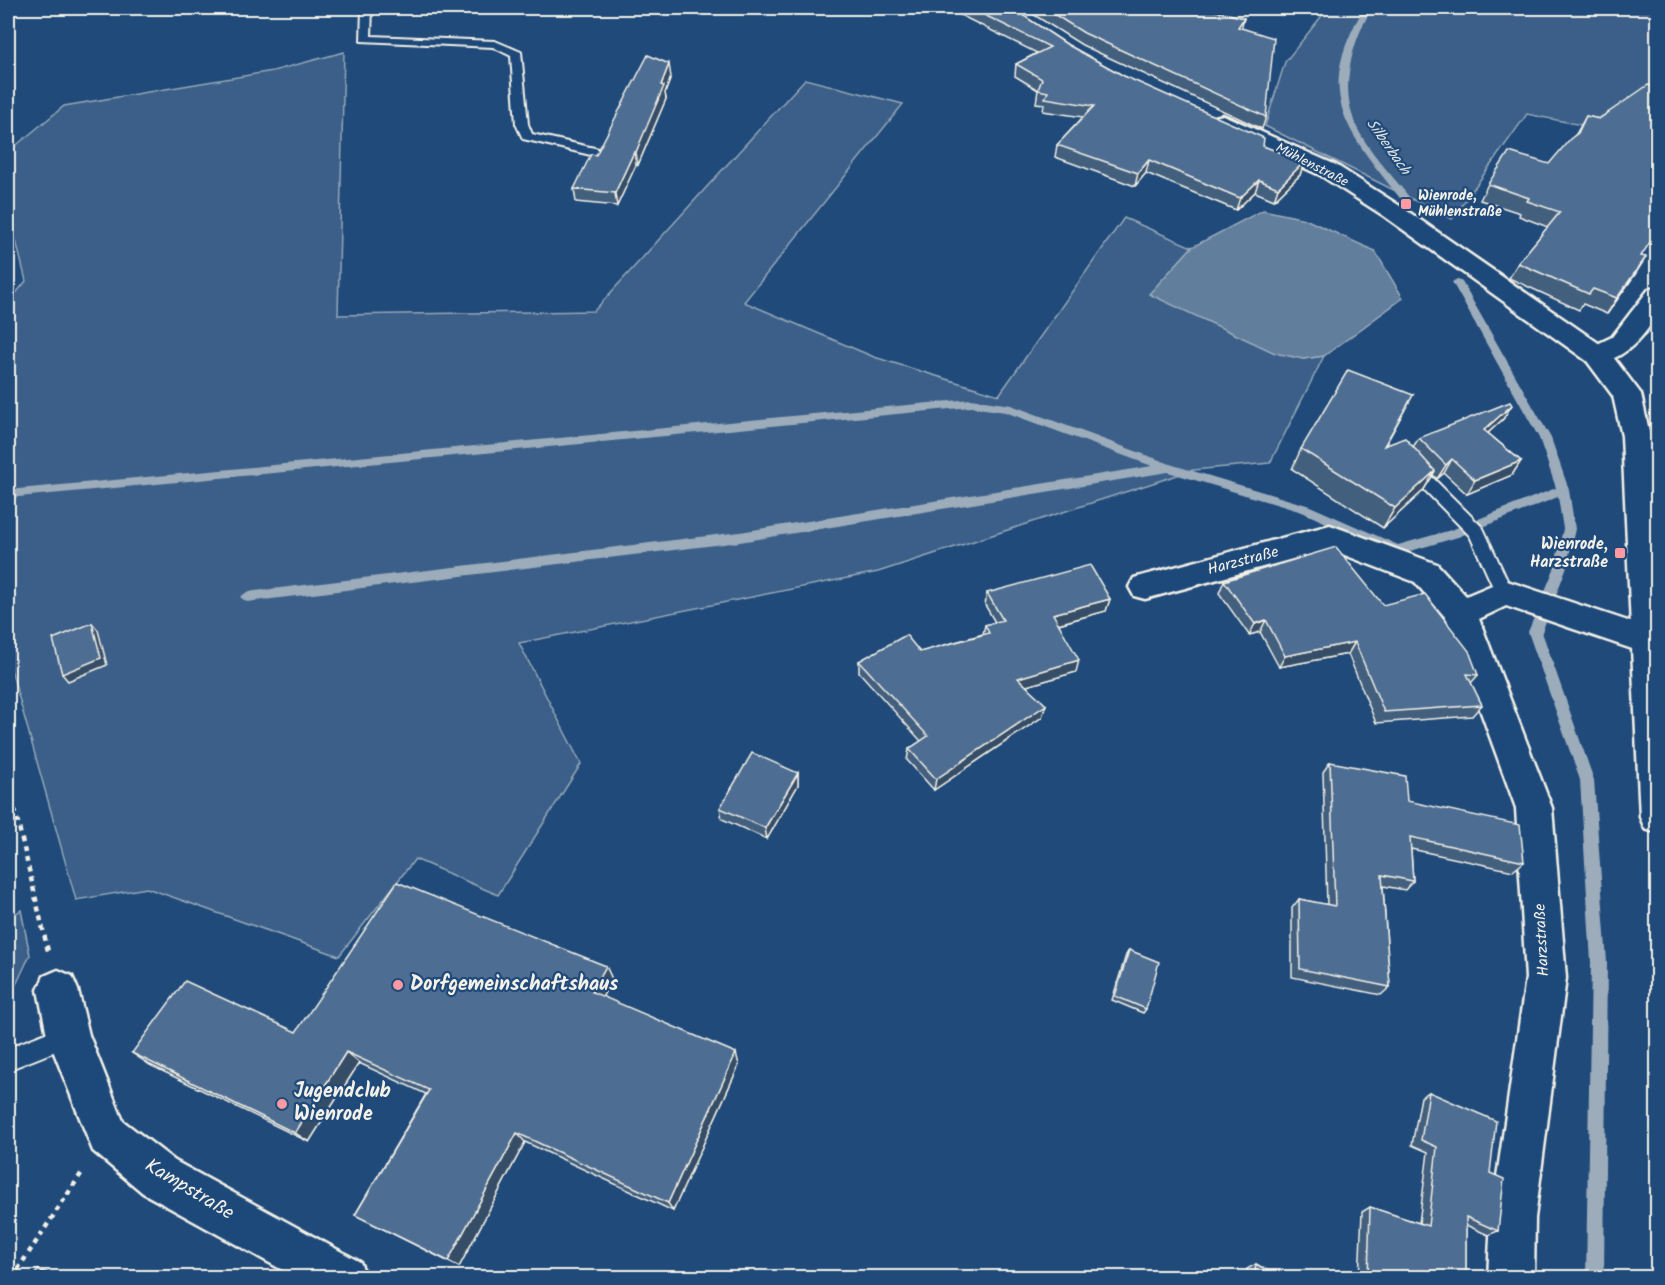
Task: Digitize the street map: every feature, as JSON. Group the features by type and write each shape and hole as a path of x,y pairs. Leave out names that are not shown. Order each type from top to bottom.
{"street":[{"name":"Mühlenstraße","path":"1207,115 1328,170 1392,211 1597,355"},
{"path":"1654,306 1621,343 1597,355 1627,394 1636,436 1658,817"},
{"name":"Harzstraße","path":"1145,588 1330,537 1426,573 1461,613 1534,808 1546,978 1513,1218 1511,1278"},
{"path":"1461,613 1512,596 1647,641"},
{"name":"Kampstraße","path":"58,990 68,1035 108,1136 159,1177 322,1272"}],"lane":[{"path":"367,8 365,39 495,44 517,54 522,124 527,136 596,152"},
{"path":"1404,458 1477,532 1512,596"},
{"path":"8,1059 68,1035"}],"path":[{"path":"8,780 58,990"},
{"path":"12,1278 79,1177"}],"shaded area":[{"path":"1328,8 1657,8 1657,83 1586,126 1527,114 1452,219 1265,126 1285,62"},
{"path":"344,52 338,315 594,311 805,79 903,104 744,302 874,357 999,395 1124,218 1192,247 1150,294 1303,359 1324,356 1270,463 1193,470 878,572 519,643 581,764 498,895 415,859 339,956 147,888 76,900 8,659 8,303 26,281 8,208 8,152 64,106 273,71"},
{"path":"1263,210 1305,219 1375,251 1403,298 1324,356 1303,359 1275,353 1149,294 1192,247"},
{"path":"21,910 30,955 8,1002 8,919"}],"building":[{"path":"970,8 1012,8 1068,45 1124,76 1264,138 1263,146 1304,162 1278,188 1259,180 1240,198 1149,160 1138,173 1057,145 1094,106 1045,98 1048,92 1038,90 1042,79 1016,64 1050,47"},
{"path":"1044,8 1204,8 1244,18 1238,27 1274,38 1266,117 1084,33"},
{"path":"648,55 669,64 661,85 664,86 636,152 615,193 574,189 591,154 596,155"},
{"path":"1648,85 1658,88 1658,230 1641,256 1646,257 1617,298 1593,289 1589,294 1518,263 1560,212 1527,201 1529,198 1488,184 1509,152 1549,164 1578,133 1586,116 1599,119"},
{"path":"1348,370 1413,395 1384,446 1405,438 1435,471 1395,508 1301,449"},
{"path":"1510,402 1512,405 1484,430 1521,461 1475,480 1452,459 1446,465 1419,438"},
{"path":"1336,547 1383,605 1425,594 1469,651 1478,675 1467,674 1482,705 1384,712 1355,642 1285,656 1266,620 1255,624 1224,581"},
{"path":"1090,565 1110,599 1053,614 1079,660 1018,678 1046,705 936,779 909,749 928,736 859,661 906,635 920,652 989,633 985,625 1003,620 987,593"},
{"path":"92,623 101,658 62,674 53,639"},
{"path":"752,753 798,773 765,828 720,808"},
{"path":"1330,762 1405,776 1407,801 1520,825 1524,862 1410,837 1413,881 1382,875 1390,987 1300,969 1299,899 1335,906"},
{"path":"397,882 606,966 592,992 736,1053 668,1203 517,1133 448,1261 355,1215 429,1090 346,1052 295,1133 132,1053 185,981 296,1032"},
{"path":"1129,950 1159,962 1146,1009 1115,996"},
{"path":"1429,1092 1496,1121 1490,1173 1504,1179 1498,1231 1466,1217 1466,1278 1368,1278 1370,1207 1428,1226 1437,1147 1421,1140"},
{"path":"1256,1264 1280,1278 1254,1278"},
{"path":"38,1270 54,1278 32,1278"}],"waterway":[{"name":"Silberbach","path":"1368,8 1353,37 1348,53 1344,70 1345,104 1356,135 1407,201"},
{"path":"1457,282 1545,438 1563,490"},
{"path":"8,494 971,403 1007,408 1169,468 1306,509 1397,550 1454,534 1563,490"},
{"path":"247,597 740,537 1168,468"},
{"path":"1563,490 1569,529 1560,569 1535,632 1587,780 1599,962 1595,1278"}],"place":[{"name":"Wienrode, Mühlenstraße","path":"1406,204"},
{"name":"Wienrode, Harzstraße","path":"1620,553"},
{"name":"Dorfgemeinschaftshaus","path":"398,985"},
{"name":"Jugendclub Wienrode","path":"282,1104"}]}
